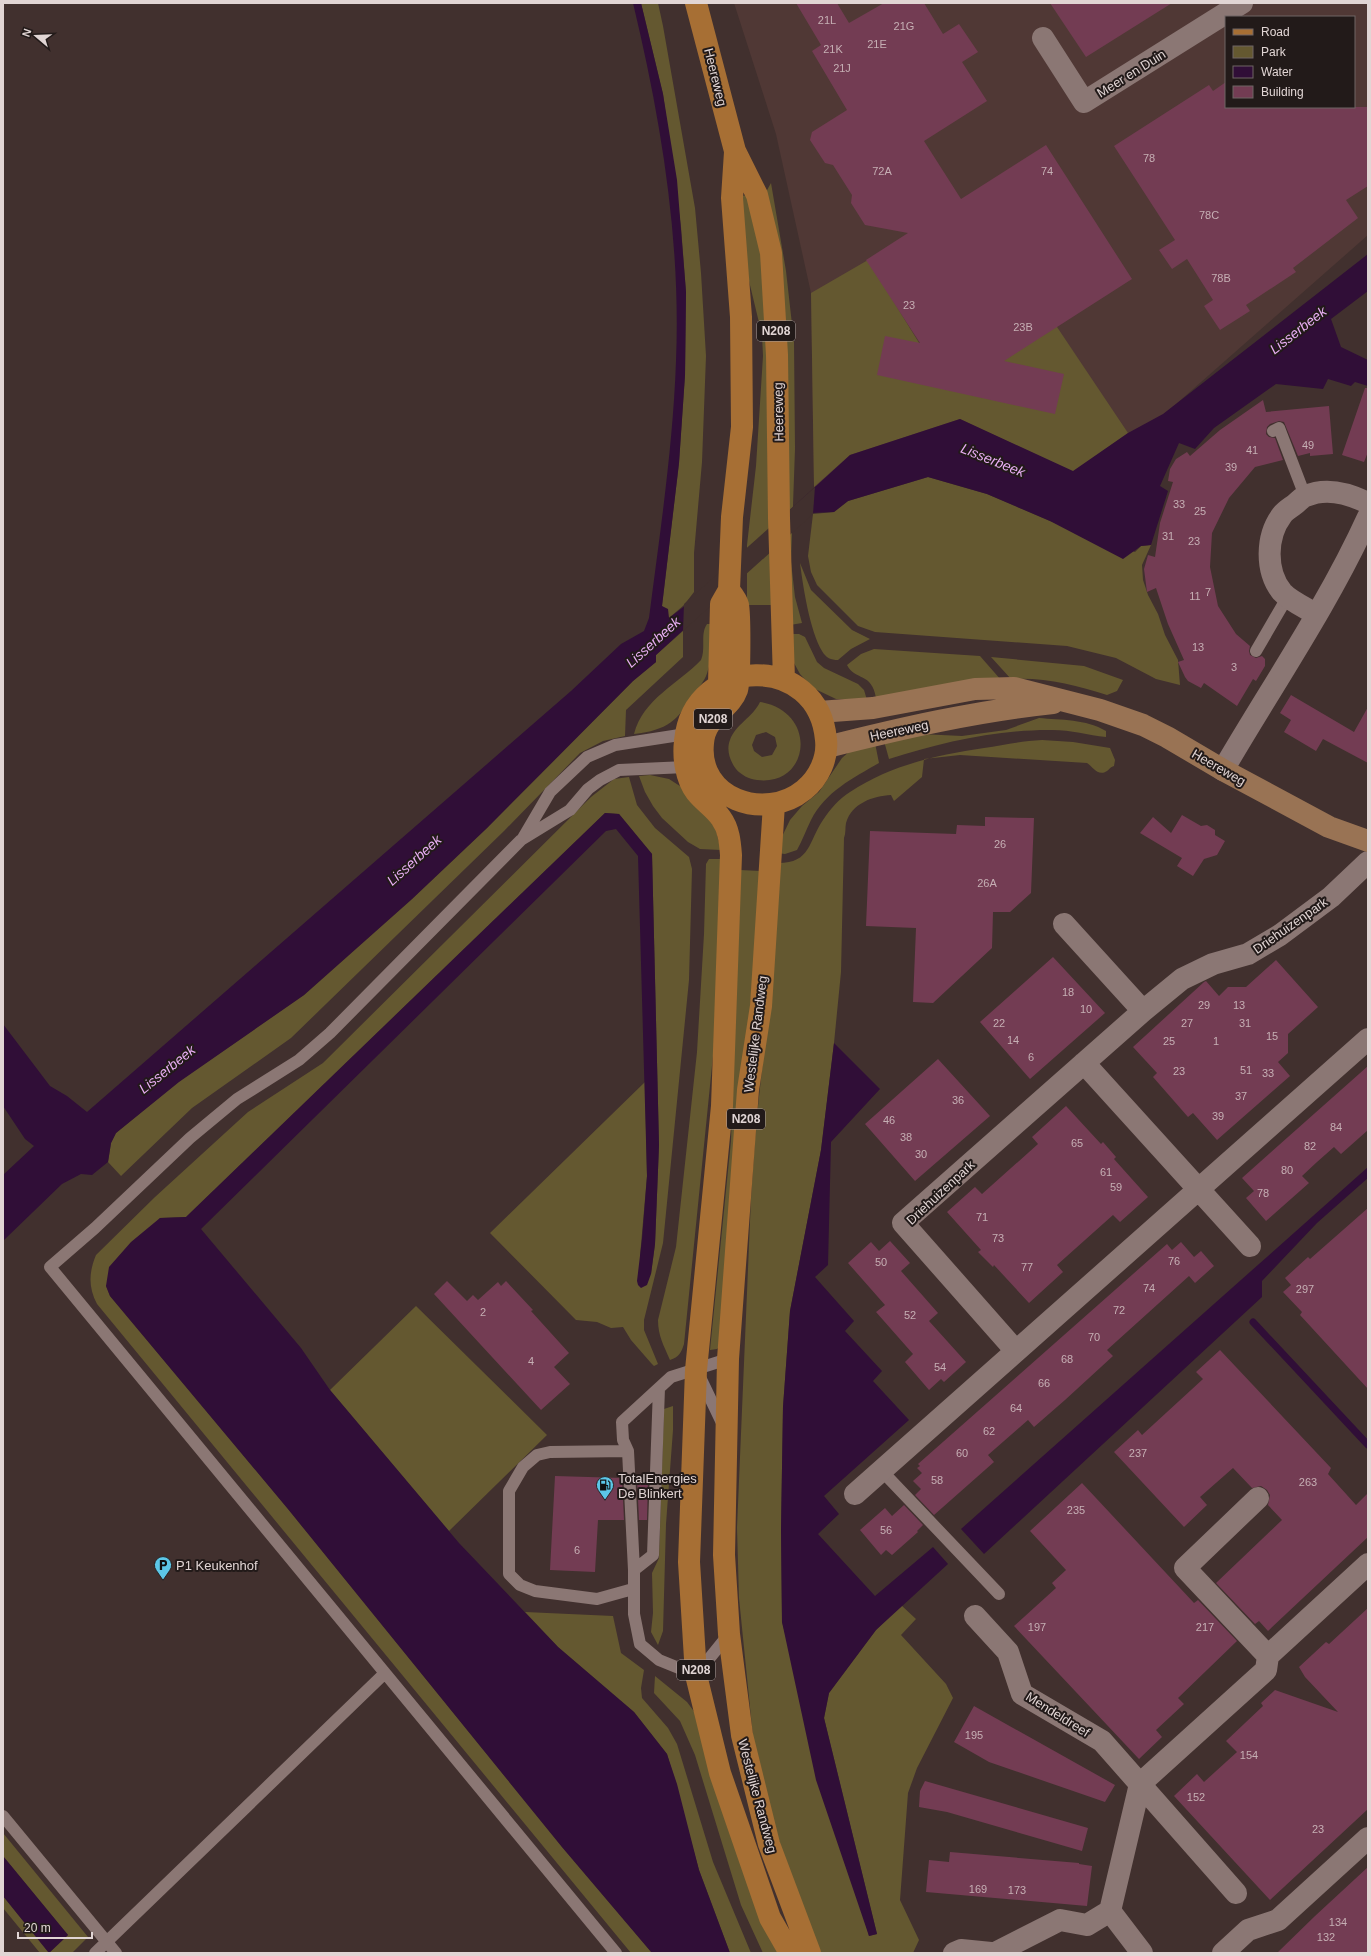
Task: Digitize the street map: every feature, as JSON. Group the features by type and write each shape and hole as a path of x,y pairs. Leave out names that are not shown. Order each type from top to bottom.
{"main road":[{"name":"Heereweg","path":"696,3 735,151 757,195 772,253 778,355 779,518 784,680"},
{"name":"Heereweg","path":"729,680 720,604 729,590 732,518 742,427 741,317 732,198 735,151"},
{"name":"N208","path":"762,675 784,680 804,693 819,712 825,729 827,747 820,770 806,789 786,801 774,804 765,805 747,803 730,796 696,768 684,754 686,734 691,717 700,702 729,680 762,675"},
{"name":"N208","path":"696,768 703,756 703,742 706,729 737,690 729,680"},
{"name":"Heereweg","path":"819,712 873,708 975,689 1014,688 1100,710 1143,725 1329,827 1368,841"},
{"name":"Heereweg","path":"827,747 878,734 976,714 1067,702"},
{"name":"Westelijke Randweg","path":"696,768 688,776 696,792 722,818 730,842 731,855 722,1106 696,1370 689,1562 696,1675 720,1773 770,1918 790,1953"},
{"name":"Westelijke Randweg","path":"774,804 761,1006 748,1090 728,1359 724,1555 729,1634 742,1735 769,1844 810,1953"}],"street":[{"name":"Meer en Duin","path":"1043,38 1084,102 1242,3"},
{"path":"1316,614 1283,593 1274,579 1270,559 1271,536 1282,514 1305,496 1322,492 1335,492 1354,496 1368,503"},
{"path":"1223,770 1316,614 1368,517"},
{"name":"Driehuizenpark","path":"1016,1351 903,1223 1142,1012 1182,979 1213,964 1248,954 1280,935 1331,897 1368,862"},
{"path":"1064,924 1142,1012"},
{"path":"855,1494 1368,1039"},
{"path":"1084,1063 1250,1246"},
{"path":"1258,1498 1185,1568 1268,1656"},
{"path":"995,1953 1060,1920 1087,1925 1110,1911 1140,1784 1266,1670 1268,1656 1368,1564"},
{"name":"Mendeldreef","path":"975,1616 1008,1652 1022,1694 1102,1741 1236,1893"},
{"path":"1223,1953 1248,1930 1278,1920 1368,1838"},
{"path":"1110,1911 1142,1953"},
{"path":"954,1953 961,1950 991,1953"}],"lane":[{"path":"1273,430 1279,428 1305,496"},
{"path":"1256,651 1288,596"},
{"path":"616,1953 50,1267 95,1228 190,1138 237,1099 299,1060 330,1033 521,840 550,792 587,757 615,745 686,734"},
{"path":"521,840 570,810 588,789 600,780 619,770 696,768"},
{"path":"728,1359 670,1378 622,1422 623,1440 628,1451 634,1570 634,1614 640,1644 659,1660 696,1675 729,1634"},
{"name":"Westelijke Randweg","path":"696,1370 727,1435"},
{"path":"634,1570 653,1555 659,1388"},
{"path":"628,1451 550,1452 537,1455 523,1467 509,1491 509,1574 520,1585 535,1591 596,1599 633,1589"},
{"path":"881,1470 999,1594"},
{"path":"96,1953 385,1673"},
{"path":"3,1816 116,1953"}],"shaded area":[{"path":"734,3 1368,3 1368,235 1083,486 937,435 814,487 811,293 776,134"}],"green space":[{"path":"641,3 658,3 663,26 695,208 706,356 702,462 694,553 694,592 684,605 669,618 662,606 679,463 685,375 686,292 681,227 663,94"},
{"path":"771,183 786,271 794,342 795,449 791,562 795,597 802,623 790,625 766,192"},
{"path":"750,194 764,261 773,605 747,605 747,545 756,466 763,356 762,335 749,281 739,197"},
{"path":"868,260 924,351 993,362 1055,324 1128,433 1073,472 960,419 850,455 814,487 811,293"},
{"path":"928,477 987,494 1050,521 1135,552 1141,546 1151,545 1142,565 1143,580 1148,595 1158,614 1165,635 1178,660 1180,685 1156,679 1116,658 1067,646 875,632 858,626 817,585 811,572 808,556 813,514 834,512 848,501"},
{"path":"800,563 811,590 852,630 870,639 851,649 838,660 827,657 822,651 814,632 803,584"},
{"path":"707,624 713,624 712,647 710,665 703,682 683,711 677,717 663,727 634,734 645,711 653,702 701,660 704,632"},
{"path":"683,631 683,657 626,710 625,736 603,741 580,753 504,831 291,1038 192,1108 121,1176 108,1162 111,1143 116,1133 178,1082 304,995 412,899 487,828 633,681 656,662 656,655"},
{"path":"790,634 799,634 805,637 817,662 824,668 858,684 864,690 867,700 836,699 813,688 800,674 794,663"},
{"path":"874,649 980,656 1001,680 876,698 871,684 850,670 847,665 861,654"},
{"path":"991,657 1084,666 1123,680 1117,691 1107,695 1060,682 1036,679 1011,679"},
{"path":"760,702 779,709 792,719 799,733 800,747 797,761 788,772 775,779 757,780 745,776 736,769 729,755 728,748 732,735","holes":["766,732 775,737 777,746 772,755 762,757 754,751 752,745 756,735"]},
{"path":"1039,718 1090,724 1106,731 1106,737 1055,730 1008,732 967,738 889,759 884,741 920,734 962,736 1006,730"},
{"path":"1042,740 1073,742 1110,748 1115,760 1114,766 1104,773 1101,773 1096,771 1087,763 960,755 930,758 1020,742"},
{"path":"875,743 879,763 840,787 824,801 811,820 797,850 785,854 777,853 778,845 790,820 802,806 819,792 842,758 850,751"},
{"path":"924,760 922,777 894,801 891,795 870,799 853,810 846,823 844,838 841,972 834,1043 821,1150 790,1311 783,1407 781,1530 782,1622 869,1936 877,1934 824,1718 829,1693 876,1630 901,1605 916,1619 901,1635 946,1684 953,1698 917,1768 908,1793 900,1900 919,1940 913,1953 820,1953 775,1834 753,1737 739,1598 737,1528 751,1198 756,1124 769,1006 776,863 796,860 802,856 811,844 818,828 826,816 835,804 846,795 882,775 898,768"},
{"path":"650,775 669,779 683,788 711,821 716,830 721,850 700,849 688,842 662,818 645,792 639,776"},
{"path":"629,777 637,805 655,828 689,857 692,869 689,980 663,1243 644,1320 644,1330 658,1364 654,1366 651,1363 631,1340 623,1327 611,1328 597,1322 576,1320 490,1233 645,1082 647,1176 640,1256 651,1274 655,1244 659,1145 652,854 619,814 605,813 186,1217 160,1218 106,1286 110,1296 288,1509 562,1847 652,1953 631,1953 97,1304 92,1292 90,1280 96,1255 155,1197 248,1112 323,1063 591,797 614,779"},
{"path":"709,859 721,859 715,1036 684,1344 682,1350 676,1358 670,1360 660,1336 658,1320 676,1247 697,1052 704,934 706,864"},
{"path":"740,870 761,871 724,1342 717,1349 710,1350 731,1141"},
{"path":"416,1306 547,1435 449,1531 330,1390"},
{"path":"673,1406 673,1430 666,1524 663,1631 658,1645 651,1632 653,1613 652,1573 659,1558 664,1409"},
{"path":"525,1612 613,1616 621,1653 644,1670 641,1688 642,1698 668,1728 677,1744 713,1862 751,1953 730,1953 699,1870 667,1754 634,1712 558,1647"},
{"path":"655,1676 687,1702 696,1714 784,1953 763,1953 741,1905 695,1755 680,1721 654,1693"},
{"path":"3,1833 88,1937 72,1953 49,1953 68,1935 3,1856"},
{"path":"3,1896 49,1953 40,1953 3,1908"}],"water":[{"name":"Lisserbeek","path":"633,3 641,3 663,94 677,180 686,292 685,375 679,463 662,606 668,609 669,618 686,605 850,455 960,419 1073,471 1128,433 1163,414 1368,254 1368,291 1331,319 1341,347 1368,360 1368,386 1355,382 1351,386 1328,379 1323,389 1276,384 1214,428 1195,449 1179,443 1160,486 1168,491 1151,545 1141,546 1123,559 1050,521 987,494 928,477 848,501 834,512 811,513 656,655 656,662 633,681 487,828 412,899 304,995 179,1082 116,1133 111,1143 108,1162 92,1175 81,1174 62,1184 3,1241 3,1175 34,1146 25,1139 3,1106 3,1024 50,1086 67,1096 87,1112 571,691 621,644 644,631 649,618 669,457 676,361 677,316 672,225 667,180 652,91"},
{"path":"605,813 619,814 652,854 659,1145 655,1244 651,1274 647,1285 641,1288 637,1281 647,1176 638,856 616,829 606,831 201,1229 301,1348 330,1390 459,1543 558,1647 634,1712 667,1754 677,1784 699,1870 730,1953 652,1953 562,1847 288,1509 110,1296 106,1286 109,1267 131,1242 160,1218 186,1217"},
{"path":"834,1043 880,1089 831,1142 828,1265 815,1277 854,1321 845,1331 882,1371 873,1381 909,1420 824,1496 839,1514 818,1534 875,1596 933,1547 948,1564 876,1630 829,1693 824,1718 877,1934 869,1936 816,1780 782,1622 781,1530 783,1407 790,1311 821,1150"},
{"path":"1368,1167 1368,1178 1317,1223 1262,1281 1262,1297 984,1554 961,1529"},
{"path":"3,1856 68,1935 49,1953 3,1896"}],"pier":[{"path":"815,487 813,514 683,631 684,604"}],"building":[{"path":"796,3 837,3 849,23 884,3 924,3 943,34 959,24 978,52 962,62 987,101 924,141 961,199 1046,145 1132,279 1004,361 1064,374 1055,414 877,375 885,336 920,343 866,260 908,233 865,225 851,203 852,195 833,165 825,163 810,140 812,132 847,110 812,51 821,45"},
{"path":"1050,3 1172,3 1086,57"},
{"path":"1225,83 1225,108 1368,107 1368,186 1346,200 1358,218 1293,268 1296,272 1246,305 1250,311 1220,330 1204,306 1213,300 1187,259 1172,269 1159,250 1175,240 1114,146 1209,85 1213,91"},
{"path":"1365,388 1368,388 1368,452 1364,462 1342,455"},
{"path":"1263,400 1266,412 1329,406 1333,454 1310,456 1310,453 1298,456 1284,422 1279,421 1270,424 1267,427 1266,434 1269,437 1275,438 1283,460 1255,467 1229,498 1212,533 1210,567 1218,606 1236,634 1250,646 1250,655 1256,658 1262,656 1265,659 1265,666 1256,681 1253,679 1237,706 1204,683 1201,688 1188,681 1185,677 1178,662 1184,660 1168,624 1156,588 1147,592 1144,569 1148,555 1155,557 1160,523 1173,482 1168,481 1170,469 1176,459 1187,452 1190,456 1220,430"},
{"path":"1291,695 1354,732 1368,707 1368,763 1323,739 1316,751 1284,732 1291,720 1280,713"},
{"path":"1182,815 1201,826 1207,825 1215,830 1215,835 1225,841 1217,855 1204,859 1193,876 1177,866 1182,858 1140,833 1153,817 1171,833"},
{"path":"985,817 1034,818 1031,893 1010,912 993,912 992,948 933,1003 913,1002 916,928 866,926 870,831 956,834 957,825 985,826"},
{"path":"1053,957 1105,1013 1030,1079 980,1022"},
{"path":"1276,960 1318,1007 1288,1034 1288,1053 1278,1062 1290,1076 1217,1140 1193,1113 1188,1117 1153,1077 1157,1073 1133,1047 1204,982 1206,981 1219,996 1228,987 1246,987"},
{"path":"938,1059 990,1116 915,1181 865,1124"},
{"path":"1368,1066 1368,1130 1341,1154 1334,1147 1317,1162 1302,1176 1309,1183 1266,1221 1246,1198 1254,1191 1242,1178"},
{"path":"1066,1106 1101,1144 1103,1142 1116,1157 1114,1159 1148,1197 1120,1222 1113,1215 1057,1265 1063,1272 1029,1303 994,1265 993,1267 978,1252 981,1250 947,1212 975,1187 982,1194 1038,1144 1032,1137"},
{"path":"1368,1208 1368,1389 1300,1315 1302,1312 1283,1292 1291,1285 1285,1278 1308,1257 1310,1259"},
{"path":"890,1241 910,1263 901,1271 938,1313 929,1321 966,1362 944,1382 941,1379 929,1390 905,1362 913,1354 876,1312 885,1305 848,1263 871,1242 879,1251"},
{"path":"1181,1242 1194,1257 1201,1251 1214,1266 1195,1283 1189,1276 1107,1350 1113,1356 1065,1400 1034,1427 1028,1420 988,1455 994,1462 934,1515 915,1495 921,1489 913,1481 922,1473 917,1468 920,1466 918,1464 1167,1244 1172,1250"},
{"path":"447,1281 467,1301 473,1295 478,1300 498,1282 501,1286 506,1281 533,1310 531,1311 569,1353 554,1367 570,1384 541,1410 434,1294"},
{"path":"1220,1350 1331,1468 1328,1474 1356,1505 1368,1493 1368,1537 1268,1631 1259,1621 1255,1624 1216,1583 1282,1520 1268,1505 1270,1495 1267,1490 1261,1486 1252,1488 1233,1468 1200,1497 1207,1505 1184,1527 1114,1452 1138,1430 1142,1435 1203,1379 1196,1372"},
{"path":"555,1476 622,1478 624,1520 598,1520 595,1572 550,1570"},
{"path":"637,1478 648,1479 647,1520 639,1520"},
{"path":"1082,1483 1194,1603 1198,1600 1237,1641 1178,1698 1184,1704 1156,1730 1162,1737 1139,1759 1014,1626 1056,1588 1052,1583 1066,1570 1030,1531"},
{"path":"904,1505 923,1525 917,1531 918,1532 892,1555 886,1550 881,1555 860,1530 885,1508 892,1516"},
{"path":"1368,1608 1368,1809 1270,1900 1174,1796 1197,1774 1204,1782 1237,1752 1226,1741 1263,1706 1261,1703 1275,1690 1338,1712 1305,1677 1299,1667 1326,1642 1329,1644"},
{"path":"974,1706 1115,1785 1105,1802 989,1762 954,1742"},
{"path":"925,1781 1088,1828 1082,1851 947,1812 919,1807 920,1791"},
{"path":"950,1852 1079,1863 1092,1866 1087,1906 926,1892 929,1860 949,1862"},
{"path":"1368,1867 1368,1953 1277,1953 1315,1916"}],"waterway":[{"path":"1253,1322 1368,1445"}],"place":[{"name":"TotalEnergies De Blinkert","path":"605,1500"},
{"name":"P1 Keukenhof","path":"163,1580"}]}
